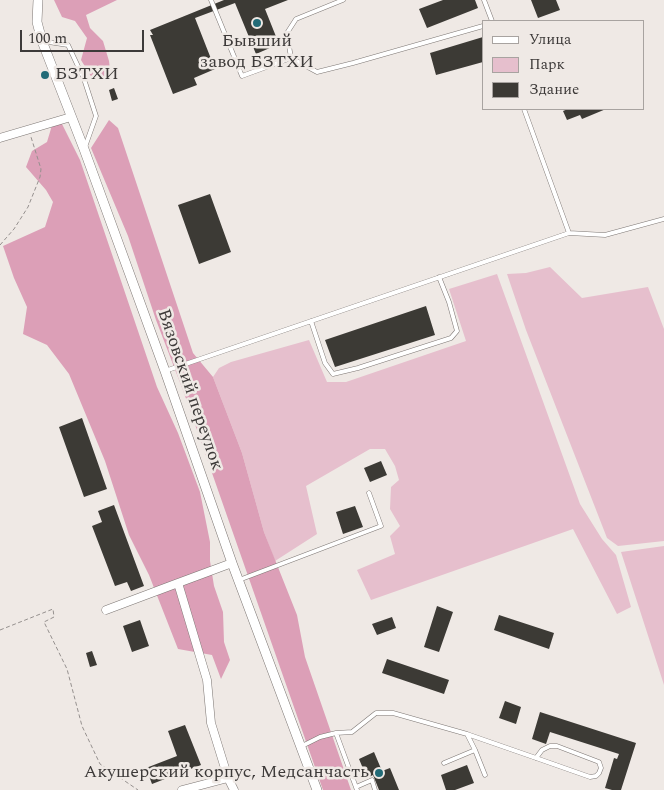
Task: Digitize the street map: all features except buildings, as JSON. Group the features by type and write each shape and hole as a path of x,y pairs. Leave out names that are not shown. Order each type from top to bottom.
{"street":[{"name":"Вязовский переулок","path":"38,0 38,22 42,41 84,149 165,371 238,580 317,790"},
{"path":"0,138 71,116"},
{"path":"106,610 232,563"},
{"path":"178,584 207,680 211,723 228,778 234,790"},
{"path":"182,790 228,778"}],"lane":[{"path":"211,0 242,76 291,58 317,72 482,26"},
{"path":"291,58 287,34 296,18 343,0"},
{"path":"484,0 492,20"},
{"path":"42,41 68,45 84,79 96,116 84,149"},
{"path":"524,110 569,232"},
{"path":"165,371 569,232 605,235 664,218"},
{"path":"311,321 325,363 333,374 358,368 451,338 457,331 449,302 439,277"},
{"path":"238,580 381,526 369,493"},
{"path":"300,747 320,737 352,732 376,713 393,713 467,734 536,758 590,776 596,776 600,773 601,768 599,762 557,746 550,746 542,750 536,758"},
{"path":"336,733 357,788 372,780 375,790"},
{"path":"467,734 485,775"},
{"path":"444,763 475,750"}],"path":[{"path":"0,245 14,229 28,206 40,177 41,169 29,128"},
{"path":"0,630 53,609 54,617 44,622 67,669 82,726 100,764 138,790"}],"green space":[{"path":"550,267 582,298 648,287 664,329 664,541 618,546 607,538 526,330 507,274 526,273"},
{"path":"497,274 580,504 602,539 616,555 631,607 617,614 573,529 371,600 357,570 395,554 390,536 400,526 390,509 391,487 399,480 395,466 385,449 370,449 306,486 317,534 275,561 264,532 242,453 213,377 219,368 231,362 309,340 327,382 346,382 466,341 449,289"},
{"path":"664,546 664,685 621,552"}],"shaded area":[{"path":"54,0 117,0 86,15 90,28 103,41 109,61 111,79 92,78 81,60 87,38 75,21 62,17"},
{"path":"109,120 118,128 193,353 213,377 242,453 264,532 297,615 305,657 351,790 323,790 128,236 91,148"},
{"path":"53,122 61,122 80,160 157,387 178,433 200,492 210,542 210,561 214,586 223,612 224,642 230,660 221,679 212,655 178,649 149,575 129,535 105,461 69,374 47,345 23,334 27,307 3,246 45,227 53,202 46,190 26,167 32,151 47,142"}],"place":[{"name":"Бывший завод БЗТХИ","path":"257,23"},
{"name":"БЗТХИ","path":"45,75"},
{"name":"Акушерский корпус, Медсанчасть","path":"379,773"}]}
